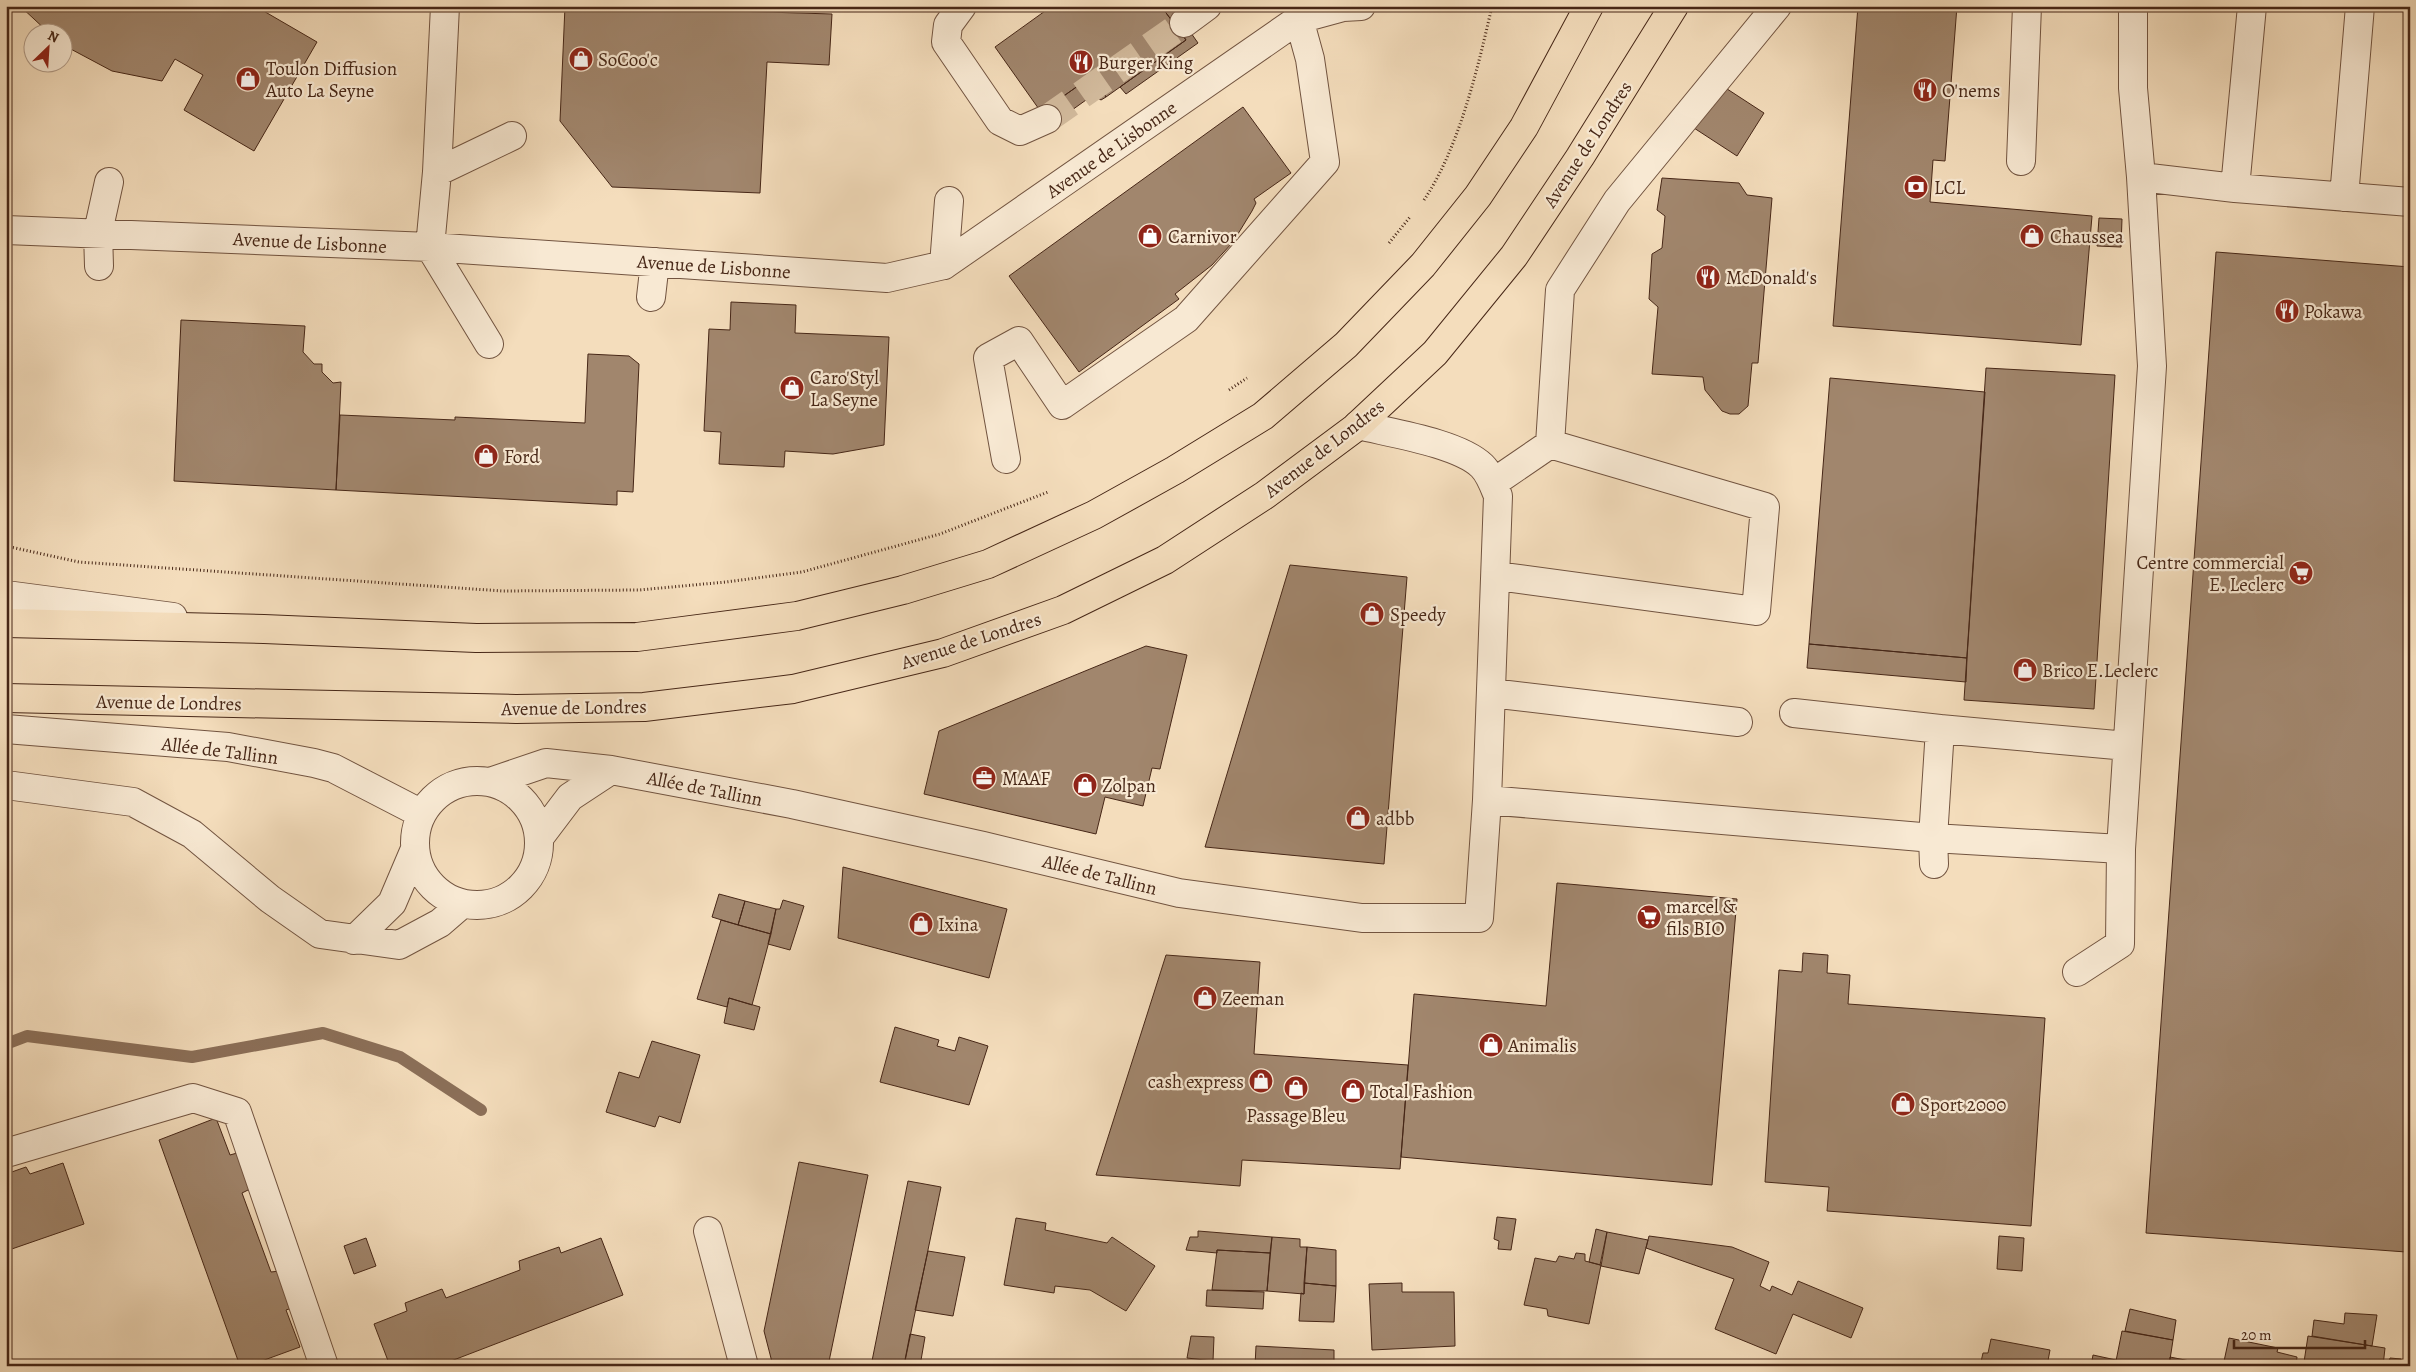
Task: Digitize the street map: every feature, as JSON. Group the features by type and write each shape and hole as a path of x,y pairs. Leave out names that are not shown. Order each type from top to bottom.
{"main road":[{"path":"6,623 476,638 637,637 797,616 903,590 988,564 1094,515 1175,470 1263,416 1346,345 1423,265 1478,196 1524,127 1589,6"},
{"name":"Avenue de Londres","path":"6,698 516,709 644,707 794,689 943,653 1063,610 1165,560 1265,495 1358,425 1435,353 1514,256 1580,157 1674,6"}],"lane":[{"path":"445,6 437,172 430,247 489,344"},
{"path":"962,6 948,25 946,42 1000,121 1020,131 1046,119"},
{"path":"1184,23 1207,6"},
{"path":"1550,444 1560,290 1617,201 1777,6"},
{"path":"2021,161 2027,6"},
{"path":"2077,972 2120,944 2121,849 2152,366 2141,177 2133,88 2133,6"},
{"path":"2235,188 2252,6"},
{"path":"2344,198 2360,6"},
{"name":"Avenue de Lisbonne","path":"6,230 98,232 430,247 887,278 944,265 1299,19 1348,7"},
{"path":"1006,459 988,358 1019,341 1062,404 1186,319 1325,162 1310,59 1299,19"},
{"path":"437,172 512,136"},
{"path":"2141,177 2235,188 2410,202"},
{"path":"99,266 98,232 109,182"},
{"path":"944,265 949,201"},
{"path":"651,297 655,262"},
{"path":"1358,425 1431,442 1469,457 1482,466 1493,482 1498,496 1497,576 1487,800 1933,851 2121,849"},
{"path":"1493,482 1550,444"},
{"path":"1497,576 1756,611 1765,507 1550,444"},
{"path":"6,595 264,630"},
{"path":"1491,693 1738,722"},
{"path":"1794,713 1940,730 2127,746"},
{"name":"Allée de Tallinn","path":"6,730 228,746 314,763 333,768 422,814"},
{"path":"1933,851 1940,730"},
{"name":"Allée de Tallinn","path":"490,782 546,763 611,770 802,806 983,846 1179,893 1362,918 1479,918 1487,800"},
{"path":"539,838 570,797 611,770"},
{"path":"470,781 490,782 509,789 524,802 535,819 539,838 538,858 531,876 518,891 501,901 481,906 462,904 443,895 429,882 420,867 415,849 416,831 422,814 434,798 451,787 470,781"},
{"path":"6,785 132,802 192,834 270,899 320,934 399,945 440,923 462,904"},
{"path":"354,940 392,903 415,849"},
{"path":"6,1153 193,1098 237,1112 323,1366"},
{"path":"708,1231 744,1366"}],"path":[{"path":"1419,206 1446,159 1472,84 1492,6"},
{"path":"1383,251 1413,214"},
{"path":"1223,395 1252,374"},
{"path":"6,546 79,562 503,591 639,590 726,582 802,572 940,534 1055,489"}],"building":[{"name":"Toulon Diffusion Auto La Seyne","path":"20,6 255,6 317,42 254,151 184,110 203,75 175,59 162,81 112,71 72,49 72,22 37,22"},
{"path":"565,6 832,14 829,65 767,62 760,193 612,187 560,121"},
{"name":"Burger King","path":"1052,6 1161,6 1186,40 1106,97 1092,76 1041,112 995,47"},
{"path":"1161,6 1172,6 1198,43 1126,94 1120,87 1186,40"},
{"path":"1858,6 1957,6 1945,161 1933,160 1930,202 2092,216 2081,345 1833,326"},
{"path":"1092,76 1106,97 1101,100 1093,95 1051,125 1041,112"},
{"path":"1721,85 1764,113 1737,156 1694,128"},
{"name":"Carnivor","path":"1243,107 1291,173 1254,199 1256,203 1233,242 1212,265 1175,294 1179,299 1079,372 1009,276"},
{"name":"McDonald's","path":"1662,178 1739,183 1747,195 1772,198 1758,363 1752,363 1748,406 1739,414 1730,414 1722,411 1705,390 1703,377 1652,374 1658,307 1649,299 1652,254 1662,248 1665,216 1657,210"},
{"path":"2099,218 2122,219 2121,247 2097,246"},
{"name":"Centre commercial E. Leclerc","path":"2216,252 2410,267 2410,1204 2406,1252 2146,1233"},
{"path":"731,302 796,305 795,333 889,337 884,445 833,454 785,451 784,467 719,464 721,432 704,431 709,329 730,330"},
{"path":"181,320 305,326 303,352 314,364 322,364 322,372 333,383 341,382 336,490 174,481"},
{"name":"Ford","path":"588,354 629,356 639,364 633,492 617,491 617,505 336,490 340,415 455,420 455,417 585,423"},
{"path":"1986,368 2115,375 2094,709 1964,700"},
{"path":"1830,378 1985,392 1967,658 1809,644"},
{"path":"1290,565 1407,577 1384,864 1205,847"},
{"path":"1809,644 1967,658 1966,682 1807,668"},
{"path":"1146,646 1187,655 1160,769 1152,768 1143,806 1105,797 1096,834 924,794 939,731"},
{"name":"Ixina","path":"843,867 1007,909 989,978 838,938"},
{"path":"1557,883 1737,899 1712,1185 1401,1157 1414,994 1546,1006"},
{"path":"719,894 745,901 738,925 712,917"},
{"path":"783,900 804,906 790,950 768,944 776,909 780,909"},
{"path":"745,901 776,909 771,934 738,925"},
{"path":"721,920 771,934 752,1005 729,998 727,1007 697,999"},
{"path":"1803,953 1828,955 1827,973 1850,975 1848,1004 2045,1018 2031,1226 1827,1211 1829,1187 1765,1182 1779,970 1802,972"},
{"path":"1166,955 1260,962 1254,1054 1408,1065 1400,1169 1242,1160 1240,1186 1096,1175"},
{"path":"729,998 760,1007 754,1030 724,1023"},
{"path":"895,1027 939,1040 937,1046 955,1051 959,1037 988,1046 969,1105 880,1082"},
{"path":"652,1041 700,1055 680,1123 659,1116 655,1127 606,1112 619,1072 639,1078"},
{"path":"216,1118 230,1155 237,1153 250,1189 242,1193 271,1272 280,1271 292,1308 286,1310 300,1347 248,1366 240,1366 159,1140"},
{"path":"799,1162 868,1175 828,1366 773,1366 764,1331"},
{"path":"63,1163 84,1224 6,1251 6,1174 26,1167 30,1174"},
{"path":"908,1181 941,1187 904,1366 871,1366"},
{"path":"2410,1204 2410,1252 2406,1252"},
{"path":"1497,1217 1516,1219 1511,1250 1498,1249 1499,1241 1494,1239"},
{"path":"1016,1218 1046,1223 1045,1230 1107,1243 1112,1237 1155,1266 1126,1311 1090,1290 1055,1286 1054,1293 1004,1285"},
{"path":"1596,1229 1607,1232 1600,1265 1589,1262"},
{"path":"1198,1231 1272,1237 1270,1253 1217,1250 1217,1253 1186,1250 1190,1237 1198,1237"},
{"path":"1607,1232 1648,1240 1639,1274 1601,1266"},
{"path":"1649,1236 1732,1247 1769,1262 1760,1286 1770,1291 1772,1286 1792,1295 1798,1281 1863,1308 1851,1338 1793,1314 1776,1354 1715,1329 1734,1279 1646,1248"},
{"path":"1999,1236 2024,1238 2022,1271 1997,1269"},
{"path":"1272,1237 1300,1239 1300,1247 1307,1247 1304,1294 1267,1291"},
{"path":"366,1238 376,1266 354,1274 344,1246"},
{"path":"601,1238 623,1295 438,1366 390,1366 374,1324 407,1311 405,1303 442,1289 446,1298 520,1270 519,1261 559,1247 561,1253"},
{"path":"1307,1247 1336,1250 1336,1286 1304,1283"},
{"path":"1217,1250 1270,1253 1267,1291 1212,1290"},
{"path":"928,1251 965,1257 953,1316 915,1310"},
{"path":"1576,1253 1585,1254 1585,1261 1601,1265 1589,1324 1548,1316 1547,1309 1524,1305 1535,1258 1556,1262 1559,1256 1574,1259"},
{"path":"1304,1283 1336,1286 1334,1322 1299,1321 1301,1293 1304,1294"},
{"path":"1402,1283 1402,1292 1454,1292 1455,1346 1372,1350 1369,1284"},
{"path":"1207,1290 1264,1292 1263,1309 1206,1306"},
{"path":"2130,1309 2176,1320 2173,1340 2125,1331"},
{"path":"2345,1313 2377,1315 2372,1346 2312,1336 2314,1320 2344,1324"},
{"path":"2122,1331 2173,1340 2169,1366 2115,1366"},
{"path":"910,1334 925,1337 920,1366 904,1365"},
{"path":"1191,1336 1214,1337 1213,1361 1187,1358"},
{"path":"2308,1336 2385,1348 2383,1366 2327,1366 2304,1362"},
{"path":"2229,1338 2278,1348 2277,1352 2297,1357 2296,1366 2223,1366"},
{"path":"1991,1339 2050,1350 2047,1366 1980,1366 1983,1353 1988,1353"},
{"path":"1256,1346 1334,1350 1334,1366 1255,1366"},
{"path":"2093,1355 2116,1360 2115,1366 2091,1366"},
{"path":"2170,1357 2215,1366 2169,1366"},
{"path":"2390,1358 2401,1359 2400,1366 2388,1366"}],"waterway":[{"path":"6,1044 27,1036 192,1057 323,1033 400,1057 481,1110"}],"tunnel":[{"path":"1047,119 1184,23"}],"place":[{"name":"SoCoo'c","path":"581,59"},
{"name":"Burger King","path":"1081,62"},
{"name":"Toulon Diffusion Auto La Seyne","path":"248,79"},
{"name":"O'nems","path":"1925,90"},
{"name":"LCL","path":"1916,187"},
{"name":"Carnivor","path":"1150,236"},
{"name":"Chaussea","path":"2032,236"},
{"name":"McDonald's","path":"1708,277"},
{"name":"Pokawa","path":"2287,311"},
{"name":"Caro'Styl La Seyne","path":"792,388"},
{"name":"Ford","path":"486,456"},
{"name":"Centre commercial E. Leclerc","path":"2301,573"},
{"name":"Speedy","path":"1372,614"},
{"name":"Brico E.Leclerc","path":"2025,670"},
{"name":"MAAF","path":"984,778"},
{"name":"Zolpan","path":"1085,785"},
{"name":"adbb","path":"1358,818"},
{"name":"marcel & fils BIO","path":"1649,917"},
{"name":"Ixina","path":"921,924"},
{"name":"Zeeman","path":"1205,998"},
{"name":"Animalis","path":"1491,1045"},
{"name":"cash express","path":"1261,1081"},
{"name":"Passage Bleu","path":"1296,1088"},
{"name":"Total Fashion","path":"1353,1091"},
{"name":"Sport 2000","path":"1903,1104"}]}
